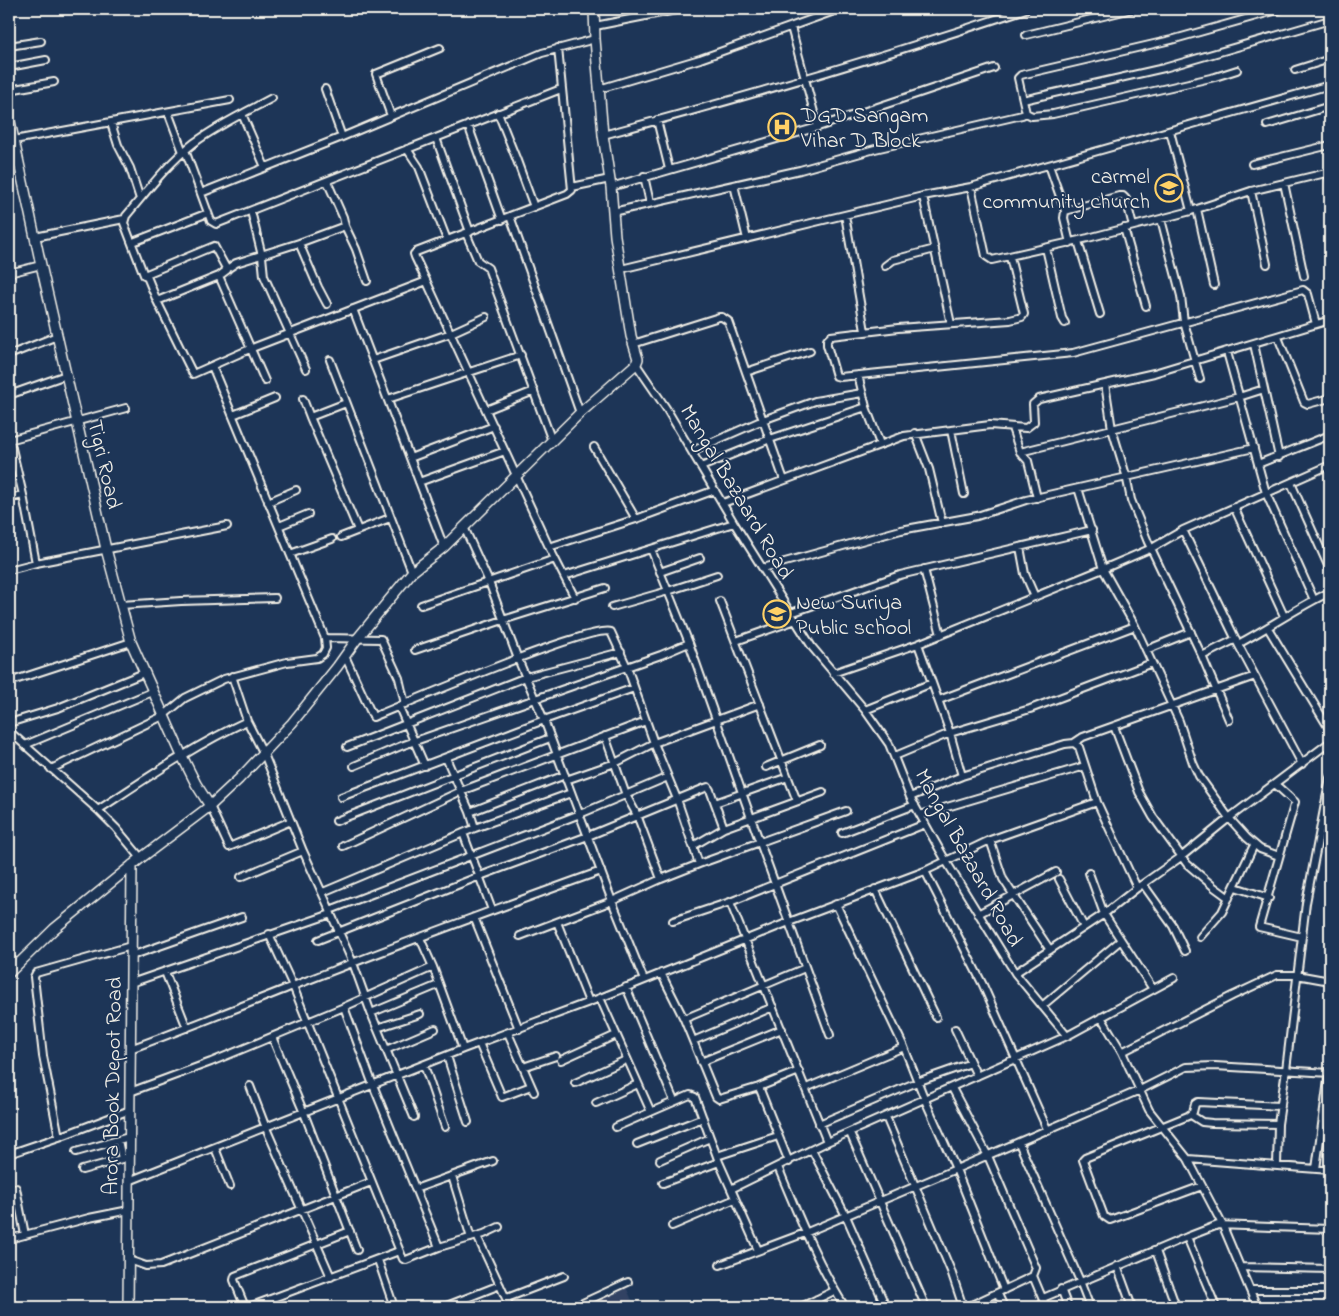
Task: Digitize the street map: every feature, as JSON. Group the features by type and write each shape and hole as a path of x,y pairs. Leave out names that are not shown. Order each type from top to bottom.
{"street":[{"name":"Mangal Bazaard Road","path":"594,9 603,134 621,269 633,344 638,359 636,364 666,408 734,523 812,647 882,732 895,756 914,805 1015,973 1067,1036"},
{"path":"595,26 682,9"},
{"path":"599,89 700,59 840,9"},
{"path":"603,134 804,80 1026,9"},
{"path":"1026,35 1132,9"},
{"path":"1026,113 1018,83 1018,78 1021,75 1171,40 1281,9"},
{"path":"1023,100 1164,68 1330,20"},
{"path":"791,27 818,127"},
{"path":"201,193 342,137 542,53 595,39"},
{"path":"9,46 41,41"},
{"path":"391,116 376,74 440,48"},
{"path":"558,48 572,187 570,192 415,253 516,476 575,598"},
{"path":"1295,70 1330,59"},
{"path":"9,67 46,60"},
{"path":"572,187 610,183 670,169 818,127 994,68"},
{"path":"613,212 809,168 874,149 1026,113 1032,116 1053,114 1215,77 1237,70"},
{"path":"9,90 54,82"},
{"path":"621,269 971,186 1330,86"},
{"path":"325,89 342,137"},
{"path":"168,112 208,213 212,222 216,224 562,89"},
{"path":"35,237 124,219 172,162 184,151 207,134 272,98"},
{"path":"14,140 230,100"},
{"path":"1267,126 1330,106"},
{"path":"498,113 534,207"},
{"path":"242,114 265,166"},
{"name":"Tigri Road","path":"9,117 106,549 131,642 182,756 210,806"},
{"path":"657,120 670,169"},
{"path":"110,123 118,145 130,168 140,199"},
{"path":"468,125 502,220"},
{"path":"1170,131 1214,285"},
{"path":"436,138 478,261 488,268 552,441"},
{"path":"1252,164 1330,145"},
{"path":"407,149 419,167 447,240"},
{"path":"1049,165 1065,211 1064,218 1070,243"},
{"path":"971,186 987,258 992,260 1070,243 1160,220 1251,191 1330,172 1330,181"},
{"path":"644,176 650,204"},
{"path":"327,180 367,280"},
{"path":"1284,183 1304,276"},
{"path":"734,184 747,239"},
{"path":"1251,191 1267,264"},
{"path":"923,196 951,324"},
{"path":"1065,211 1123,196 1126,199 1133,226"},
{"path":"251,210 262,256 264,276 306,369"},
{"path":"132,242 208,213"},
{"path":"845,215 865,331"},
{"path":"510,216 580,413"},
{"path":"124,219 144,275 146,274 191,374 426,280"},
{"path":"1160,220 1181,296 1184,322 1200,379"},
{"path":"157,301 219,276 236,263 262,256 344,226"},
{"path":"1124,228 1146,306"},
{"path":"1078,241 1100,314"},
{"path":"299,243 327,304"},
{"path":"146,274 214,246 227,269"},
{"path":"1046,248 1065,323"},
{"path":"884,266 893,260 935,249"},
{"path":"1010,256 1024,314 1022,317 1010,320 865,331 831,336 827,340 828,349 836,376 840,378 1073,352 1304,290 1308,294 1316,324"},
{"path":"9,273 41,265"},
{"path":"219,276 252,348 265,382"},
{"path":"353,309 444,547"},
{"path":"373,360 451,333 486,317"},
{"path":"633,344 722,317 728,321 784,480"},
{"path":"723,503 880,444 915,433 993,425 1026,428 1033,424 1032,404 1037,400 1154,373 1330,320"},
{"path":"9,355 57,336"},
{"path":"1278,337 1304,402 1308,404 1330,398"},
{"path":"1254,344 1279,456"},
{"path":"746,372 810,351"},
{"path":"1227,352 1266,493 1314,600"},
{"path":"388,398 521,355"},
{"path":"330,360 412,572"},
{"path":"9,973 54,928 132,865 210,806 264,754 292,722 412,572 444,547 580,413 636,364"},
{"path":"52,769 163,716 191,695 232,676 287,662 317,658 323,654 326,648 325,638 212,366"},
{"path":"9,395 66,375"},
{"path":"858,375 866,408 880,444"},
{"path":"1105,384 1112,429 1131,500 1229,720"},
{"path":"1020,452 1240,397 1264,389"},
{"path":"486,410 534,391"},
{"path":"692,450 763,420 815,401 862,393"},
{"path":"233,415 275,398"},
{"path":"303,399 358,530"},
{"path":"310,417 346,403"},
{"path":"36,563 23,495 9,440 126,408"},
{"path":"701,467 770,439 866,408"},
{"path":"410,458 494,426"},
{"path":"1012,428 1020,452 1028,461 1037,498"},
{"path":"951,430 964,494"},
{"path":"915,433 929,469 942,523"},
{"path":"1258,464 1330,435"},
{"path":"594,447 636,519"},
{"path":"762,568 876,537 977,516 1037,498 1254,448"},
{"path":"419,482 505,451"},
{"path":"833,673 918,644 1103,569 1152,548 1182,530 1330,465"},
{"path":"1290,483 1330,570"},
{"path":"1078,488 1103,569 1135,626 1172,706 1199,776 1229,818 1254,845 1279,856"},
{"path":"268,502 296,490"},
{"path":"549,547 636,519 715,490"},
{"path":"9,498 23,495"},
{"path":"1234,507 1284,616"},
{"path":"279,526 308,514"},
{"path":"341,537 390,518"},
{"path":"564,576 734,523"},
{"path":"9,570 36,563 227,526"},
{"path":"464,527 489,582 518,659 544,720 612,901 644,980"},
{"path":"791,613 848,592 924,569 1092,530"},
{"path":"1182,530 1237,641 1302,764"},
{"path":"290,554 332,539"},
{"path":"1020,547 1025,574 1035,597"},
{"path":"651,549 690,643 830,1035"},
{"path":"660,572 700,558"},
{"path":"421,605 555,559"},
{"path":"924,569 940,635"},
{"path":"612,607 717,575"},
{"path":"416,650 605,588"},
{"path":"1202,656 1268,628 1284,616 1330,592"},
{"path":"121,605 275,598"},
{"path":"720,601 797,801"},
{"path":"736,641 796,620"},
{"path":"939,700 1135,626"},
{"path":"1268,628 1330,730"},
{"path":"345,656 373,717 518,659 606,630 611,632 621,652 654,743 677,799 699,864"},
{"path":"1146,650 1190,632"},
{"path":"325,638 381,639 399,678 406,723 425,766"},
{"path":"9,682 131,642"},
{"path":"354,766 414,742 690,643"},
{"path":"918,644 939,700 962,776"},
{"path":"347,747 526,677 621,652"},
{"path":"895,756 950,733 1030,709 1152,663"},
{"path":"9,723 66,706 118,682 144,673"},
{"path":"232,676 247,720 264,754 303,851 323,892 338,932 353,963 364,998 414,1117"},
{"path":"910,797 962,776 1065,744 1074,743 1083,737 1255,676"},
{"path":"865,710 932,683"},
{"path":"342,797 634,688"},
{"path":"25,745 152,692"},
{"path":"470,812 565,778 615,763 654,743 760,704"},
{"path":"98,810 182,756 247,720"},
{"path":"343,846 461,791 646,721"},
{"path":"1114,726 1139,792 1153,817 1181,857 1195,872 1229,898"},
{"path":"9,731 98,810 141,858"},
{"path":"605,736 626,795 637,816 661,878"},
{"path":"336,821 550,738"},
{"path":"1015,973 1104,914 1330,742"},
{"path":"1074,743 1078,747 1097,802 1137,888"},
{"path":"766,767 820,745"},
{"path":"446,758 470,812 475,828"},
{"path":"920,814 1085,766"},
{"path":"715,803 788,776"},
{"path":"131,983 330,912 580,814 668,777"},
{"path":"1277,1166 1278,1124 1302,937 1309,888 1330,778"},
{"path":"1275,784 1295,802 1259,927 1302,937"},
{"path":"318,940 708,788 724,828"},
{"path":"692,846 724,828 823,792"},
{"path":"323,892 475,828 571,793"},
{"path":"129,1181 463,1049 600,998 789,922 925,871 990,840 1097,802"},
{"path":"842,833 914,805"},
{"path":"210,806 228,847 291,821"},
{"path":"520,936 612,901 661,878 846,811"},
{"path":"672,920 730,902 925,824"},
{"path":"463,833 492,910"},
{"path":"990,840 1003,879 1050,950"},
{"path":"1200,937 1216,919 1229,898 1254,845"},
{"path":"241,877 303,851"},
{"name":"Arora Book Depot Road","path":"128,1306 129,1181 125,1158 129,1137 130,1110 132,865"},
{"path":"130,1049 492,910 601,871"},
{"path":"925,871 983,985 1048,1130"},
{"path":"978,914 1056,872"},
{"path":"1089,873 1104,914 1153,989"},
{"path":"1059,879 1084,927"},
{"path":"1143,884 1173,926 1185,951"},
{"path":"1235,886 1268,898"},
{"path":"875,889 936,1017"},
{"path":"730,902 827,1142"},
{"path":"836,904 904,1047 917,1082 956,1169 1001,1292 1004,1307"},
{"path":"131,956 242,916"},
{"path":"474,917 519,1029"},
{"path":"558,922 589,1002"},
{"path":"269,934 293,986 399,1251 405,1260 499,1227"},
{"path":"420,938 433,967 463,1049"},
{"path":"1042,1006 1121,940"},
{"path":"59,1137 43,1056 34,977 36,973 131,946"},
{"path":"9,958 18,964"},
{"path":"130,1092 308,1023 433,967"},
{"path":"684,1019 805,968"},
{"path":"165,972 187,1028"},
{"path":"661,973 684,1019 716,1097 719,1099 799,1071"},
{"path":"1122,1052 1277,975 1297,975 1330,981"},
{"path":"730,1189 827,1142 1067,1036 1174,978"},
{"path":"371,1013 438,985"},
{"path":"626,987 674,1102"},
{"path":"600,998 626,1060 651,1112"},
{"path":"344,1007 373,1085 439,1248"},
{"path":"693,1041 773,1007"},
{"path":"377,1028 420,1014"},
{"path":"1101,1017 1122,1052 1149,1110 1188,1159 1222,1224 1257,1307"},
{"path":"386,1050 435,1029"},
{"path":"955,1029 977,1076"},
{"path":"702,1062 782,1030"},
{"path":"479,1043 502,1097 533,1089 508,1033"},
{"path":"524,1067 559,1058 616,1035"},
{"path":"272,1037 304,1113 357,1250"},
{"path":"806,1088 904,1047"},
{"path":"447,1056 468,1122"},
{"path":"575,1083 626,1060"},
{"path":"820,1124 917,1082 972,1063"},
{"path":"424,1065 445,1127"},
{"path":"720,1264 805,1233 880,1202 1140,1090 1189,1066 1330,1073 1316,1169"},
{"path":"596,1103 638,1084"},
{"path":"250,1086 266,1128 331,1277"},
{"path":"759,1086 789,1162"},
{"path":"952,1088 988,1156 1033,1259 1036,1268 1033,1276 1046,1307"},
{"path":"616,1127 692,1095 696,1099 730,1189 758,1250"},
{"path":"1191,1115 1194,1104 1199,1102 1281,1106"},
{"path":"9,1154 130,1110"},
{"path":"1191,1115 1084,1160 1104,1216 1108,1219 1114,1220 1202,1186"},
{"path":"1191,1115 1202,1122 1278,1124"},
{"path":"886,1117 917,1186 951,1270 963,1307"},
{"path":"637,1144 703,1118"},
{"path":"850,1133 926,1307"},
{"path":"663,1183 778,1136"},
{"path":"76,1152 129,1137"},
{"path":"660,1160 710,1138"},
{"path":"82,1170 125,1158 118,1140"},
{"path":"1019,1143 1090,1307"},
{"path":"215,1148 230,1186"},
{"path":"812,1150 846,1216 886,1307"},
{"path":"1188,1159 1330,1170"},
{"path":"415,1189 493,1161"},
{"path":"778,1167 805,1233 834,1291 845,1307"},
{"path":"452,1176 474,1237 510,1307"},
{"path":"129,1260 146,1266 161,1265 371,1182"},
{"path":"16,1188 25,1235"},
{"path":"672,1226 735,1199"},
{"path":"13,1238 89,1218 129,1210"},
{"path":"1042,1298 1222,1224 1330,1229"},
{"path":"245,1307 234,1280 235,1276 350,1232"},
{"path":"1187,1237 1216,1307"},
{"path":"249,1307 399,1251"},
{"path":"1156,1251 1176,1307"},
{"path":"378,1260 394,1307"},
{"path":"1117,1266 1132,1307"},
{"path":"1240,1267 1330,1269"},
{"path":"507,1298 564,1276"},
{"path":"967,1307 1033,1276"},
{"path":"574,1307 628,1282"},
{"path":"444,1307 500,1285"},
{"path":"1061,1289 1068,1307"},
{"path":"1250,1290 1330,1290"},
{"path":"801,1307 834,1291"},
{"path":"817,1299 821,1307"},
{"path":"128,1306 160,1307"}],"shaded area":[{"path":"626,1287 635,1307 583,1307"}],"place":[{"name":"DGD Sangam Vihar D Block","path":"782,127"},
{"name":"carmel community church","path":"1169,188"},
{"name":"New Suriya Public school","path":"777,614"}]}
